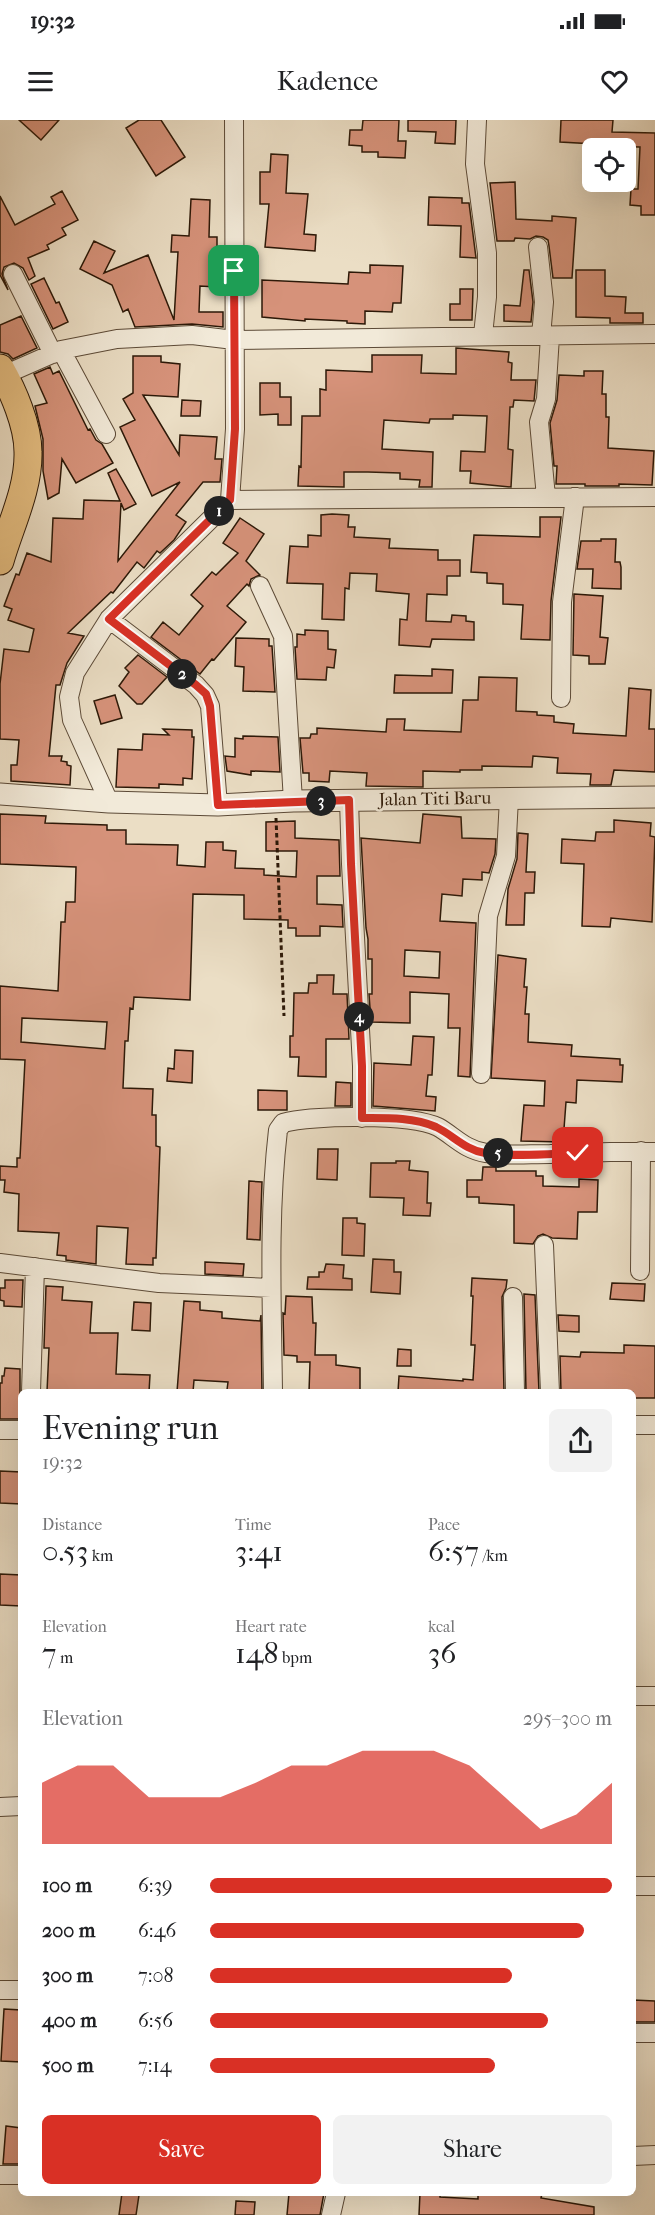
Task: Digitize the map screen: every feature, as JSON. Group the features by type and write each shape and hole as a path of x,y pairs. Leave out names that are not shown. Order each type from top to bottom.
{"main road":[{"path":"0,561 24,484 28,450 22,422 2,371"}],"street":[{"path":"109,802 72,720 69,697 75,673 109,619 230,500 235,429 234,120"},
{"path":"477,120 475,164 487,253 487,297 483,336"},
{"path":"538,247 544,302 541,314 545,336 546,399 539,422 546,497"},
{"path":"13,274 106,434"},
{"path":"2,371 57,352 117,339 192,335 234,340 655,334"},
{"path":"561,698 562,602 575,497"},
{"path":"230,500 655,497"},
{"path":"260,586 283,636 284,801"},
{"path":"109,619 206,694 210,706 218,805"},
{"name":"Jalan Titi Baru","path":"0,795 109,802 218,805 284,801 655,797"},
{"path":"481,1074 488,916 506,856 509,798"},
{"path":"349,800 362,1066 362,1118"},
{"path":"273,1389 272,1288 276,1144 279,1126 292,1120 362,1118 420,1121 438,1128 470,1149 484,1153 648,1151 640,1270"},
{"path":"544,1245 550,1389"},
{"path":"0,1263 159,1283 272,1288"},
{"path":"31,1389 35,1267"},
{"path":"513,1297 514,1389"},
{"path":"636,1425 655,1425"},
{"path":"0,1430 18,1430"},
{"path":"636,1696 655,1696"},
{"path":"0,1807 18,1806"},
{"path":"636,1886 655,1886"},
{"path":"0,1990 18,1990"},
{"path":"636,2033 655,2033"},
{"path":"636,2156 655,2155"},
{"path":"0,2175 18,2175"},
{"path":"331,2215 335,2196"}],"path":[{"path":"284,801 284,1016"}],"building":[{"path":"19,120 59,120 41,140"},
{"path":"139,120 161,120 185,157 156,176 126,128"},
{"path":"363,120 399,120 398,141 406,141 405,158 378,157 378,152 362,152 362,146 349,145 350,130 362,130"},
{"path":"408,120 456,120 455,144 435,143 436,132 408,131"},
{"path":"561,120 613,120 612,132 655,133 655,215 641,215 641,206 630,205 631,192 636,192 638,189 640,147 636,147 636,138 582,138 582,143 560,142"},
{"path":"271,154 288,155 286,193 308,194 304,234 316,235 315,251 265,247 269,204 260,204 260,172 270,172"},
{"path":"515,182 516,219 552,221 552,216 576,218 572,278 553,278 548,240 543,237 497,241 490,183"},
{"path":"62,191 78,220 62,228 66,235 47,245 49,249 28,258 35,276 29,280 23,268 14,263 4,267 2,274 8,290 0,275 0,196 15,225 55,204 51,197"},
{"path":"429,197 462,198 462,203 469,203 476,258 460,257 461,226 428,225"},
{"path":"191,199 210,200 209,237 217,237 217,287 200,286 199,312 223,312 223,327 192,324 135,327 128,309 123,312 112,285 80,269 94,241 115,251 104,273 148,255 174,320 178,252 171,252 172,235 189,236"},
{"path":"370,265 403,266 401,303 393,303 392,312 365,311 365,324 262,317 262,280 348,284 349,272 370,273"},
{"path":"524,270 529,270 533,302 531,322 504,321 504,305 520,306"},
{"path":"576,270 605,270 605,296 626,297 625,313 643,313 643,323 610,323 610,318 576,317"},
{"path":"44,278 68,322 53,329 31,284"},
{"path":"460,289 473,289 472,320 450,320 450,304 460,304"},
{"path":"21,316 37,348 13,359 8,354 0,352 0,325"},
{"path":"456,348 509,352 508,362 512,363 511,380 536,380 534,401 514,400 513,407 510,407 508,449 513,450 511,487 470,483 471,471 460,471 461,451 485,452 487,416 453,415 453,419 430,419 429,423 384,420 382,449 433,452 432,487 419,487 420,480 400,479 400,473 368,472 344,472 344,487 298,486 299,466 301,467 302,416 320,416 320,389 326,390 326,370 372,372 372,355 422,355 421,373 456,374"},
{"path":"133,356 161,356 161,362 180,364 178,397 143,395 179,455 180,435 217,437 215,459 222,459 220,482 203,482 176,515 186,522 174,540 160,553 157,551 144,568 137,562 113,593 111,592 68,633 84,636 67,663 60,685 56,685 49,756 62,756 61,761 71,766 70,785 11,781 11,765 17,765 19,740 0,739 0,684 4,649 29,652 34,629 8,620 12,609 4,606 27,553 51,562 53,518 83,519 84,500 120,501 108,473 116,469 136,504 124,510 121,503 118,561 180,482 152,496 120,427 135,420 123,399 133,393"},
{"path":"50,367 53,374 59,371 88,430 90,429 96,440 102,444 113,463 76,483 62,459 59,493 48,499 43,471 43,439 35,406 47,403 34,374"},
{"path":"584,371 603,371 602,394 606,394 606,417 609,417 608,448 654,451 652,485 556,484 557,466 554,466 550,423 557,400 559,375 584,376"},
{"path":"260,383 280,383 280,397 291,397 291,425 278,425 278,414 260,415"},
{"path":"182,400 201,401 200,416 181,416"},
{"path":"321,515 349,515 348,527 355,527 354,537 390,539 389,548 438,550 438,560 460,560 460,576 447,576 447,595 427,594 426,621 451,622 452,615 466,616 466,621 474,622 474,640 432,639 430,647 399,645 400,619 407,620 409,594 376,591 377,574 350,573 349,589 345,588 344,620 322,619 323,584 287,583 290,546 308,547 308,535 321,536"},
{"path":"540,517 561,517 551,601 550,640 521,639 523,605 503,604 503,584 487,583 487,573 471,572 474,535 540,537"},
{"path":"240,518 264,534 246,561 260,575 251,579 249,586 247,584 227,606 246,622 200,674 151,637 163,622 179,635 203,606 191,595 212,572 216,575 238,553 223,543"},
{"path":"601,539 616,539 615,562 620,562 621,589 592,588 593,569 577,569 581,541 601,541"},
{"path":"574,594 603,596 600,637 608,638 605,664 589,664 589,656 573,655"},
{"path":"305,630 328,631 328,649 336,650 334,668 327,667 326,680 297,679 295,647 297,647 297,634 305,635"},
{"path":"236,638 269,639 269,646 272,646 275,692 243,691 244,667 235,666"},
{"path":"138,655 167,677 142,704 137,704 119,686 129,672 125,668"},
{"path":"432,669 453,670 452,693 394,693 395,675 432,676"},
{"path":"479,677 517,678 516,711 554,716 554,722 574,724 573,733 626,736 629,688 651,690 649,729 655,729 655,772 614,770 611,785 590,785 591,774 557,773 558,758 533,756 532,767 482,766 482,770 460,770 460,772 423,771 423,787 366,786 367,773 330,771 329,782 309,781 309,773 303,773 300,738 310,738 311,734 317,734 317,728 386,732 387,719 405,719 404,730 461,732 463,700 478,700"},
{"path":"115,695 122,718 101,724 94,701"},
{"path":"163,729 192,730 192,737 194,737 192,779 183,778 183,785 159,784 159,788 116,787 118,749 142,750 143,734 169,735"},
{"path":"243,736 278,737 280,772 251,771 251,775 227,771 225,756 235,757 235,738 243,739"},
{"path":"0,814 46,816 45,823 107,825 107,830 126,830 126,844 178,845 177,865 205,867 206,842 223,842 223,850 236,851 235,868 264,869 264,875 296,877 297,851 266,851 266,822 295,821 295,838 339,840 340,876 317,876 317,904 342,905 343,927 320,926 320,936 296,936 296,928 288,928 288,920 244,919 244,895 193,894 190,1000 134,997 133,1009 130,1008 128,1041 125,1041 123,1088 153,1089 152,1115 156,1115 156,1146 160,1147 156,1258 153,1258 153,1265 126,1264 128,1228 97,1226 96,1264 66,1260 66,1256 57,1255 59,1233 18,1231 19,1194 4,1192 5,1180 0,1180 0,1166 17,1167 17,1158 20,1158 25,1060 0,1059 0,986 58,991 61,922 65,922 66,902 75,902 76,867 0,864","holes":["22,1018 107,1022 105,1049 21,1042"]},
{"path":"423,814 461,817 462,838 496,839 495,854 489,873 482,872 482,880 463,879 462,896 442,894 440,921 476,923 470,1077 458,1076 460,1028 448,1028 449,994 410,992 410,1023 371,1022 369,994 372,994 372,959 368,959 361,838 420,843","holes":["405,950 440,952 439,978 404,976"]},
{"path":"614,820 651,823 650,836 655,837 652,922 611,918 610,927 582,926 584,864 561,863 562,839 595,841 596,832 614,832"},
{"path":"518,833 528,834 526,872 535,872 534,893 525,893 524,925 506,925 508,889 517,859"},
{"path":"498,955 526,959 524,987 527,987 525,1014 529,1014 528,1042 572,1045 571,1056 620,1059 620,1065 623,1065 622,1082 577,1080 576,1103 566,1102 563,1142 521,1141 524,1105 544,1106 545,1081 491,1078"},
{"path":"317,975 334,975 333,994 347,994 349,1039 326,1039 326,1077 298,1076 299,1057 290,1057 294,993 308,993 309,983 317,983"},
{"path":"413,1036 434,1037 432,1075 428,1075 426,1096 436,1097 435,1111 373,1106 374,1063 411,1065"},
{"path":"175,1050 193,1051 192,1083 167,1081 168,1068 174,1069"},
{"path":"336,1082 351,1083 351,1106 335,1106"},
{"path":"258,1090 287,1091 287,1110 258,1110"},
{"path":"318,1149 338,1149 337,1180 317,1179"},
{"path":"396,1161 410,1161 409,1170 428,1172 427,1203 431,1203 430,1216 403,1215 404,1198 370,1197 371,1163 396,1163"},
{"path":"483,1167 496,1167 496,1171 536,1171 536,1176 543,1176 543,1186 579,1187 579,1179 598,1180 597,1212 578,1212 577,1239 552,1238 543,1234 538,1236 533,1244 514,1243 514,1205 479,1203 479,1197 467,1197 467,1180 482,1180"},
{"path":"249,1181 262,1182 260,1240 247,1239"},
{"path":"343,1218 357,1218 357,1223 365,1224 364,1256 342,1255"},
{"path":"373,1259 394,1260 394,1272 401,1272 400,1294 371,1292"},
{"path":"205,1262 244,1264 243,1276 205,1274"},
{"path":"326,1264 344,1265 343,1278 352,1279 352,1290 307,1289 308,1277 319,1277 319,1272 324,1272"},
{"path":"472,1278 507,1280 502,1297 504,1389 398,1389 399,1376 473,1380 475,1345 471,1345 473,1296 471,1296"},
{"path":"5,1280 23,1280 22,1307 4,1306 4,1301 0,1300 0,1288 5,1288"},
{"path":"612,1283 645,1284 644,1301 610,1299"},
{"path":"46,1286 63,1287 62,1300 92,1302 90,1333 118,1333 116,1374 150,1375 149,1389 47,1389 49,1348 44,1348"},
{"path":"524,1294 535,1295 539,1389 526,1389"},
{"path":"286,1296 312,1297 313,1323 316,1323 315,1355 336,1355 336,1365 360,1368 360,1389 309,1389 310,1362 297,1362 297,1356 284,1355 283,1313 285,1314"},
{"path":"184,1301 200,1302 200,1310 222,1312 222,1318 260,1321 261,1315 262,1389 227,1389 228,1382 194,1380 193,1389 177,1389"},
{"path":"134,1302 151,1303 150,1331 132,1330"},
{"path":"558,1315 579,1316 579,1332 559,1331"},
{"path":"624,1345 655,1346 655,1398 636,1398 636,1389 561,1389 560,1356 580,1357 581,1352 624,1353"},
{"path":"398,1349 411,1350 411,1366 397,1366"},
{"path":"5,1368 20,1369 18,1419 0,1419 0,1383"},
{"path":"0,1471 18,1472 18,1504 0,1503"},
{"path":"0,1574 18,1575 18,1606 0,1605"},
{"path":"636,2000 655,2001 655,2022 636,2022"},
{"path":"4,2009 18,2010 18,2062 1,2061"},
{"path":"6,2126 18,2128 18,2164 3,2164"},
{"path":"122,2196 139,2196 136,2215 119,2215"},
{"path":"289,2196 323,2196 320,2215 287,2215"},
{"path":"420,2196 478,2199 478,2196 542,2196 541,2198 594,2207 594,2215 419,2215"},
{"path":"236,2201 255,2202 254,2215 235,2215"}],"route":[{"path":"234,271 235,429 230,500 109,619 206,694 210,706 218,805 349,800 362,1066 362,1118 420,1121 438,1128 470,1149 484,1153 578,1153"}]}
